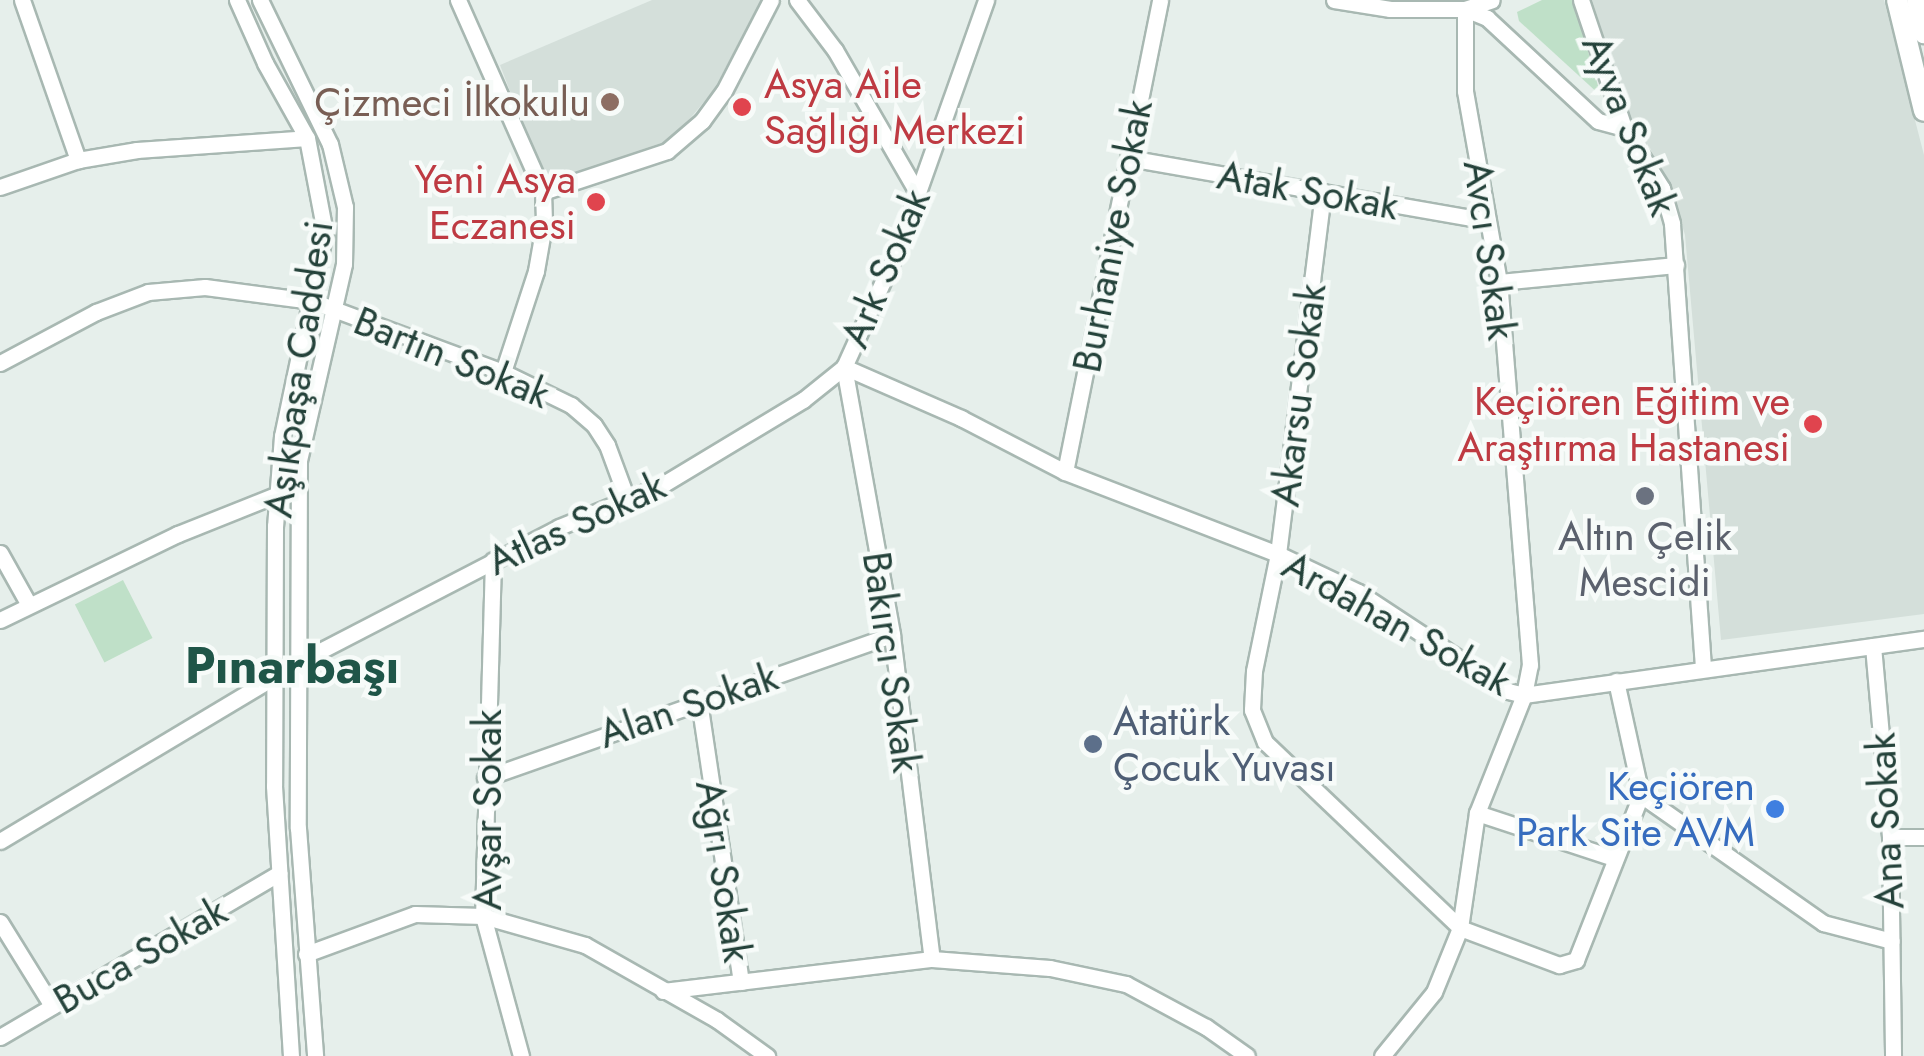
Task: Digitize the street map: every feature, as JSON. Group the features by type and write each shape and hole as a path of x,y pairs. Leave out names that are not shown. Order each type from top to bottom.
{"main road":[{"path":"1898,0 1924,111"},
{"path":"1917,0 1924,33"}],"street":[{"path":"22,0 78,160"},
{"name":"Aşıkpaşa Caddesi","path":"238,0 265,63 307,138 325,232 282,436 278,494 274,676 291,1056"},
{"name":"Aşıkpaşa Caddesi","path":"260,0 334,160 344,206 344,264 299,460 298,828 315,1056"},
{"path":"458,0 544,192 544,225 536,271 503,372"},
{"path":"544,192 668,151 702,121 724,91 771,0"},
{"path":"797,0 835,50 918,194"},
{"name":"Ark Sokak","path":"844,367 900,246 986,0"},
{"name":"Burhaniye Sokak","path":"1065,472 1160,0"},
{"path":"1334,0 1390,9 1465,9 1492,0"},
{"name":"Ayva Sokak","path":"1581,0 1624,128 1662,188 1676,265 1703,669"},
{"path":"1465,9 1487,18 1598,121 1624,128"},
{"name":"Avcı Sokak","path":"1382,1056 1434,992 1460,928 1477,813 1524,695 1530,666 1500,282 1466,91 1465,9"},
{"path":"0,187 78,160 137,150 307,138"},
{"name":"Atak Sokak","path":"1128,158 1488,220"},
{"name":"Akarsu Sokak","path":"1322,193 1278,554 1254,670 1252,710 1265,742 1460,928"},
{"path":"1500,282 1676,265"},
{"name":"Bartın Sokak","path":"0,363 96,312 148,292 205,287 312,302 503,372 570,405 594,425 607,445 627,498"},
{"name":"Ardahan Sokak","path":"844,367 961,418 1065,472 1278,554 1358,592 1508,691 1524,695 1924,639"},
{"name":"Atlas Sokak","path":"0,841 297,663 492,560 732,445 802,400 844,367"},
{"name":"Bakırcı Sokak","path":"844,367 892,635 932,959"},
{"path":"0,620 28,603 278,494"},
{"path":"0,553 28,603"},
{"name":"Avşar Sokak","path":"492,560 483,916 521,1056"},
{"name":"Alan Sokak","path":"485,778 892,635"},
{"name":"Ana Sokak","path":"1873,646 1890,837 1894,1056"},
{"path":"1460,928 1559,964 1576,960 1641,795 1616,681"},
{"name":"Ağrı Sokak","path":"699,700 741,982"},
{"path":"1641,795 1823,923 1892,940"},
{"path":"1477,813 1614,858"},
{"path":"1890,837 1924,837"},
{"name":"Buca Sokak","path":"0,1037 280,873"},
{"path":"306,954 415,914 483,916 585,945 717,1020 767,1056"},
{"path":"0,922 52,1006"},
{"path":"663,991 932,959 1050,968 1126,984 1206,1027 1247,1056"}],"shaded area":[{"name":"Çizmeci İlkokulu","path":"652,0 762,0 713,91 673,139 545,183 500,65"},
{"name":"Keçiören Eğitim ve Araştırma Hastanesi","path":"1592,0 1884,0 1924,155 1924,614 1721,640 1685,235 1670,185 1635,136"}],"green space":[{"path":"1542,0 1573,0 1601,96 1519,21 1517,12"},
{"path":"123,580 153,638 104,662 75,605"}],"place":[{"name":"Çizmeci İlkokulu","path":"610,102"},
{"name":"Asya Aile Sağlığı Merkezi","path":"742,107"},
{"name":"Yeni Asya Eczanesi","path":"596,202"},
{"name":"Keçiören Eğitim ve Araştırma Hastanesi","path":"1813,424"},
{"name":"Altın Çelik Mescidi","path":"1645,496"},
{"name":"Atatürk Çocuk Yuvası","path":"1093,744"},
{"name":"Keçiören Park Site AVM","path":"1775,809"}],"district":[{"name":"Pınarbaşı","path":"292,666"}]}
